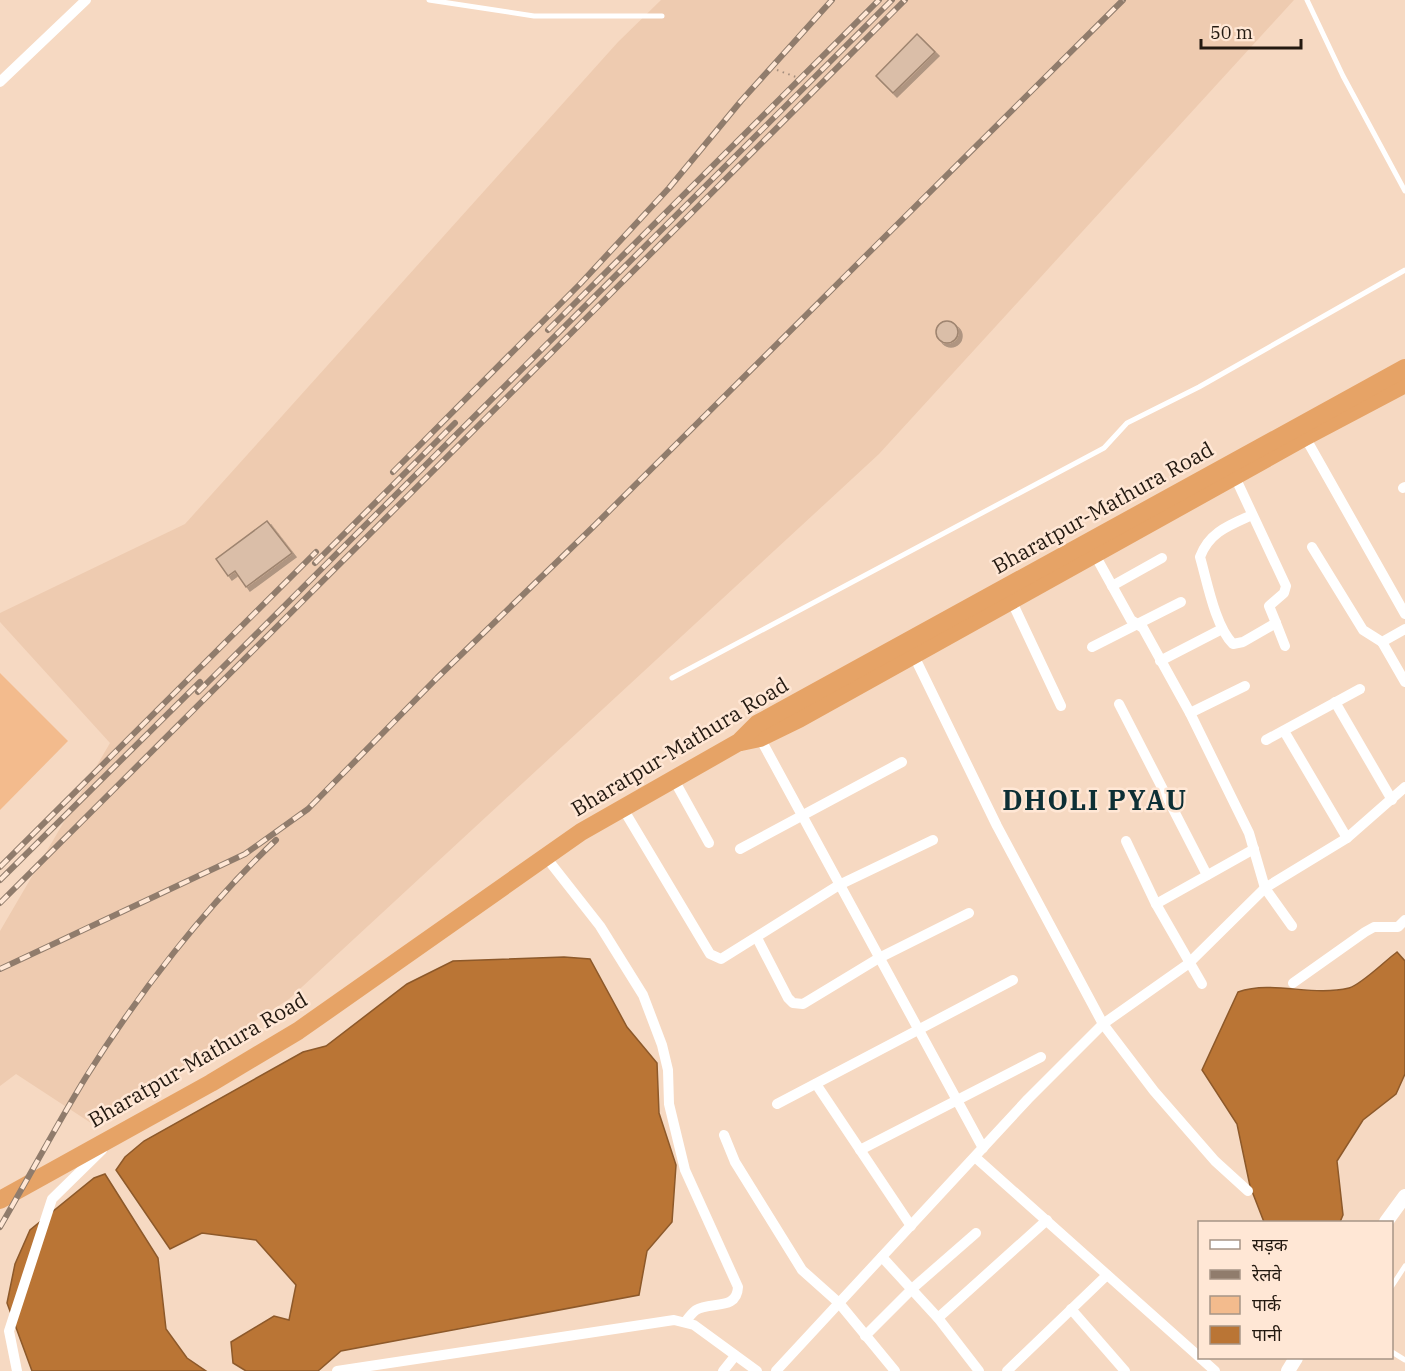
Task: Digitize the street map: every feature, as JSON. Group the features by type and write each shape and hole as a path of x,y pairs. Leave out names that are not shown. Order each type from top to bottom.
{"highway":[{"name":"Bharatpur-Mathura Road","path":"739,742 760,738 914,656 1095,555 1200,488 1235,477 1404,377"},
{"name":"Bharatpur-Mathura Road","path":"0,1200 211,1083 298,1031 545,856 622,807 739,742 757,724 1404,377"}],"street":[{"path":"0,82 86,0"},
{"path":"1305,437 1405,614"},
{"path":"1235,477 1286,586 1284,593 1269,606 1285,646"},
{"path":"1252,515 1216,532 1204,546 1200,557 1222,629 1229,640 1237,644 1276,623"},
{"path":"1312,546 1363,630 1382,642 1405,682"},
{"path":"1095,555 1131,620 1143,628 1190,713 1249,833 1265,888 1292,926"},
{"path":"1112,586 1162,558"},
{"path":"1012,602 1061,706"},
{"path":"1092,646 1181,602"},
{"path":"1160,661 1222,629"},
{"path":"1382,642 1405,629"},
{"path":"914,656 997,826 1103,1024 1154,1091 1215,1161 1248,1191"},
{"path":"1190,713 1245,686"},
{"path":"1266,740 1360,689"},
{"path":"1335,702 1392,800"},
{"path":"1119,704 1207,875"},
{"path":"1284,731 1347,838"},
{"path":"760,738 983,1148"},
{"path":"740,849 902,762"},
{"path":"673,778 709,843"},
{"path":"776,1371 983,1148 1103,1024 1188,963 1265,888 1347,838 1405,787"},
{"path":"622,807 710,954 722,959 839,885 933,840"},
{"path":"1126,841 1155,904 1202,984"},
{"path":"1155,904 1254,849"},
{"path":"545,856 600,926 643,995 662,1045 668,1070 669,1104 685,1170 738,1287 738,1294 731,1302 696,1310 686,1321"},
{"path":"758,938 789,998 798,1004 879,958 969,913"},
{"path":"1293,983 1365,932 1374,927 1398,927 1405,920"},
{"path":"777,1104 1013,980"},
{"path":"860,1150 956,1098 1041,1057"},
{"path":"816,1084 911,1226"},
{"path":"17,1371 9,1331 52,1199 122,1131"},
{"path":"724,1135 735,1162 802,1270 839,1303 895,1371"},
{"path":"975,1157 1198,1356"},
{"path":"1387,1221 1405,1196"},
{"path":"938,1318 1047,1220"},
{"path":"865,1336 913,1288 976,1233"},
{"path":"882,1257 913,1288 979,1371"},
{"path":"1010,1370 1107,1275"},
{"path":"1071,1309 1125,1371"},
{"path":"337,1371 674,1320 686,1321 757,1371"},
{"path":"723,1371 735,1356"},
{"path":"1202,1359 1215,1371"}],"lane":[{"path":"429,0 534,16 662,16"},
{"path":"1307,0 1343,76 1405,191"},
{"path":"672,678 1104,448 1127,423 1199,387 1405,270"},
{"path":"1393,1284 1405,1266"}],"path":[{"path":"777,70 796,77"}],"shaded area":[{"path":"661,0 1294,0 879,454 289,999 94,1125 16,1074 0,1086 0,931 110,743 0,622 0,613 185,524 618,42"}],"green space":[{"path":"0,673 68,741 0,810"}],"water":[{"path":"1397,952 1405,961 1405,1074 1396,1094 1363,1120 1337,1161 1343,1215 1340,1221 1264,1221 1250,1186 1237,1124 1202,1070 1238,992 1265,988 1335,990 1354,986"},
{"path":"564,957 590,959 627,1027 657,1063 659,1113 676,1165 672,1222 647,1251 639,1295 341,1351 318,1371 246,1371 233,1363 231,1342 274,1316 289,1320 296,1285 256,1240 202,1233 170,1249 116,1170 125,1157 144,1141 303,1052 326,1046 407,984 453,961"},
{"path":"105,1174 158,1258 166,1329 187,1358 206,1371 32,1371 7,1303 15,1264 30,1230 94,1178"}],"building":[{"path":"917,34 935,52 893,93 876,76"},
{"path":"947,321 955,324 958,332 955,340 947,343 939,340 936,332 939,324"},
{"path":"267,521 292,553 246,587 235,571 228,576 216,559"}],"railway":[{"path":"393,472 581,283 669,188 741,101 832,0"},
{"path":"548,330 879,0"},
{"path":"198,692 892,0"},
{"path":"0,903 905,0"},
{"path":"0,969 245,854 308,809 437,678 593,527 1123,0"},
{"path":"315,563 455,423"},
{"path":"0,867 316,552"},
{"path":"0,880 200,682"},
{"path":"0,1227 75,1095 150,983 198,923 276,840"}],"district":[{"name":"DHOLI PYAU","path":"1095,801"}]}
